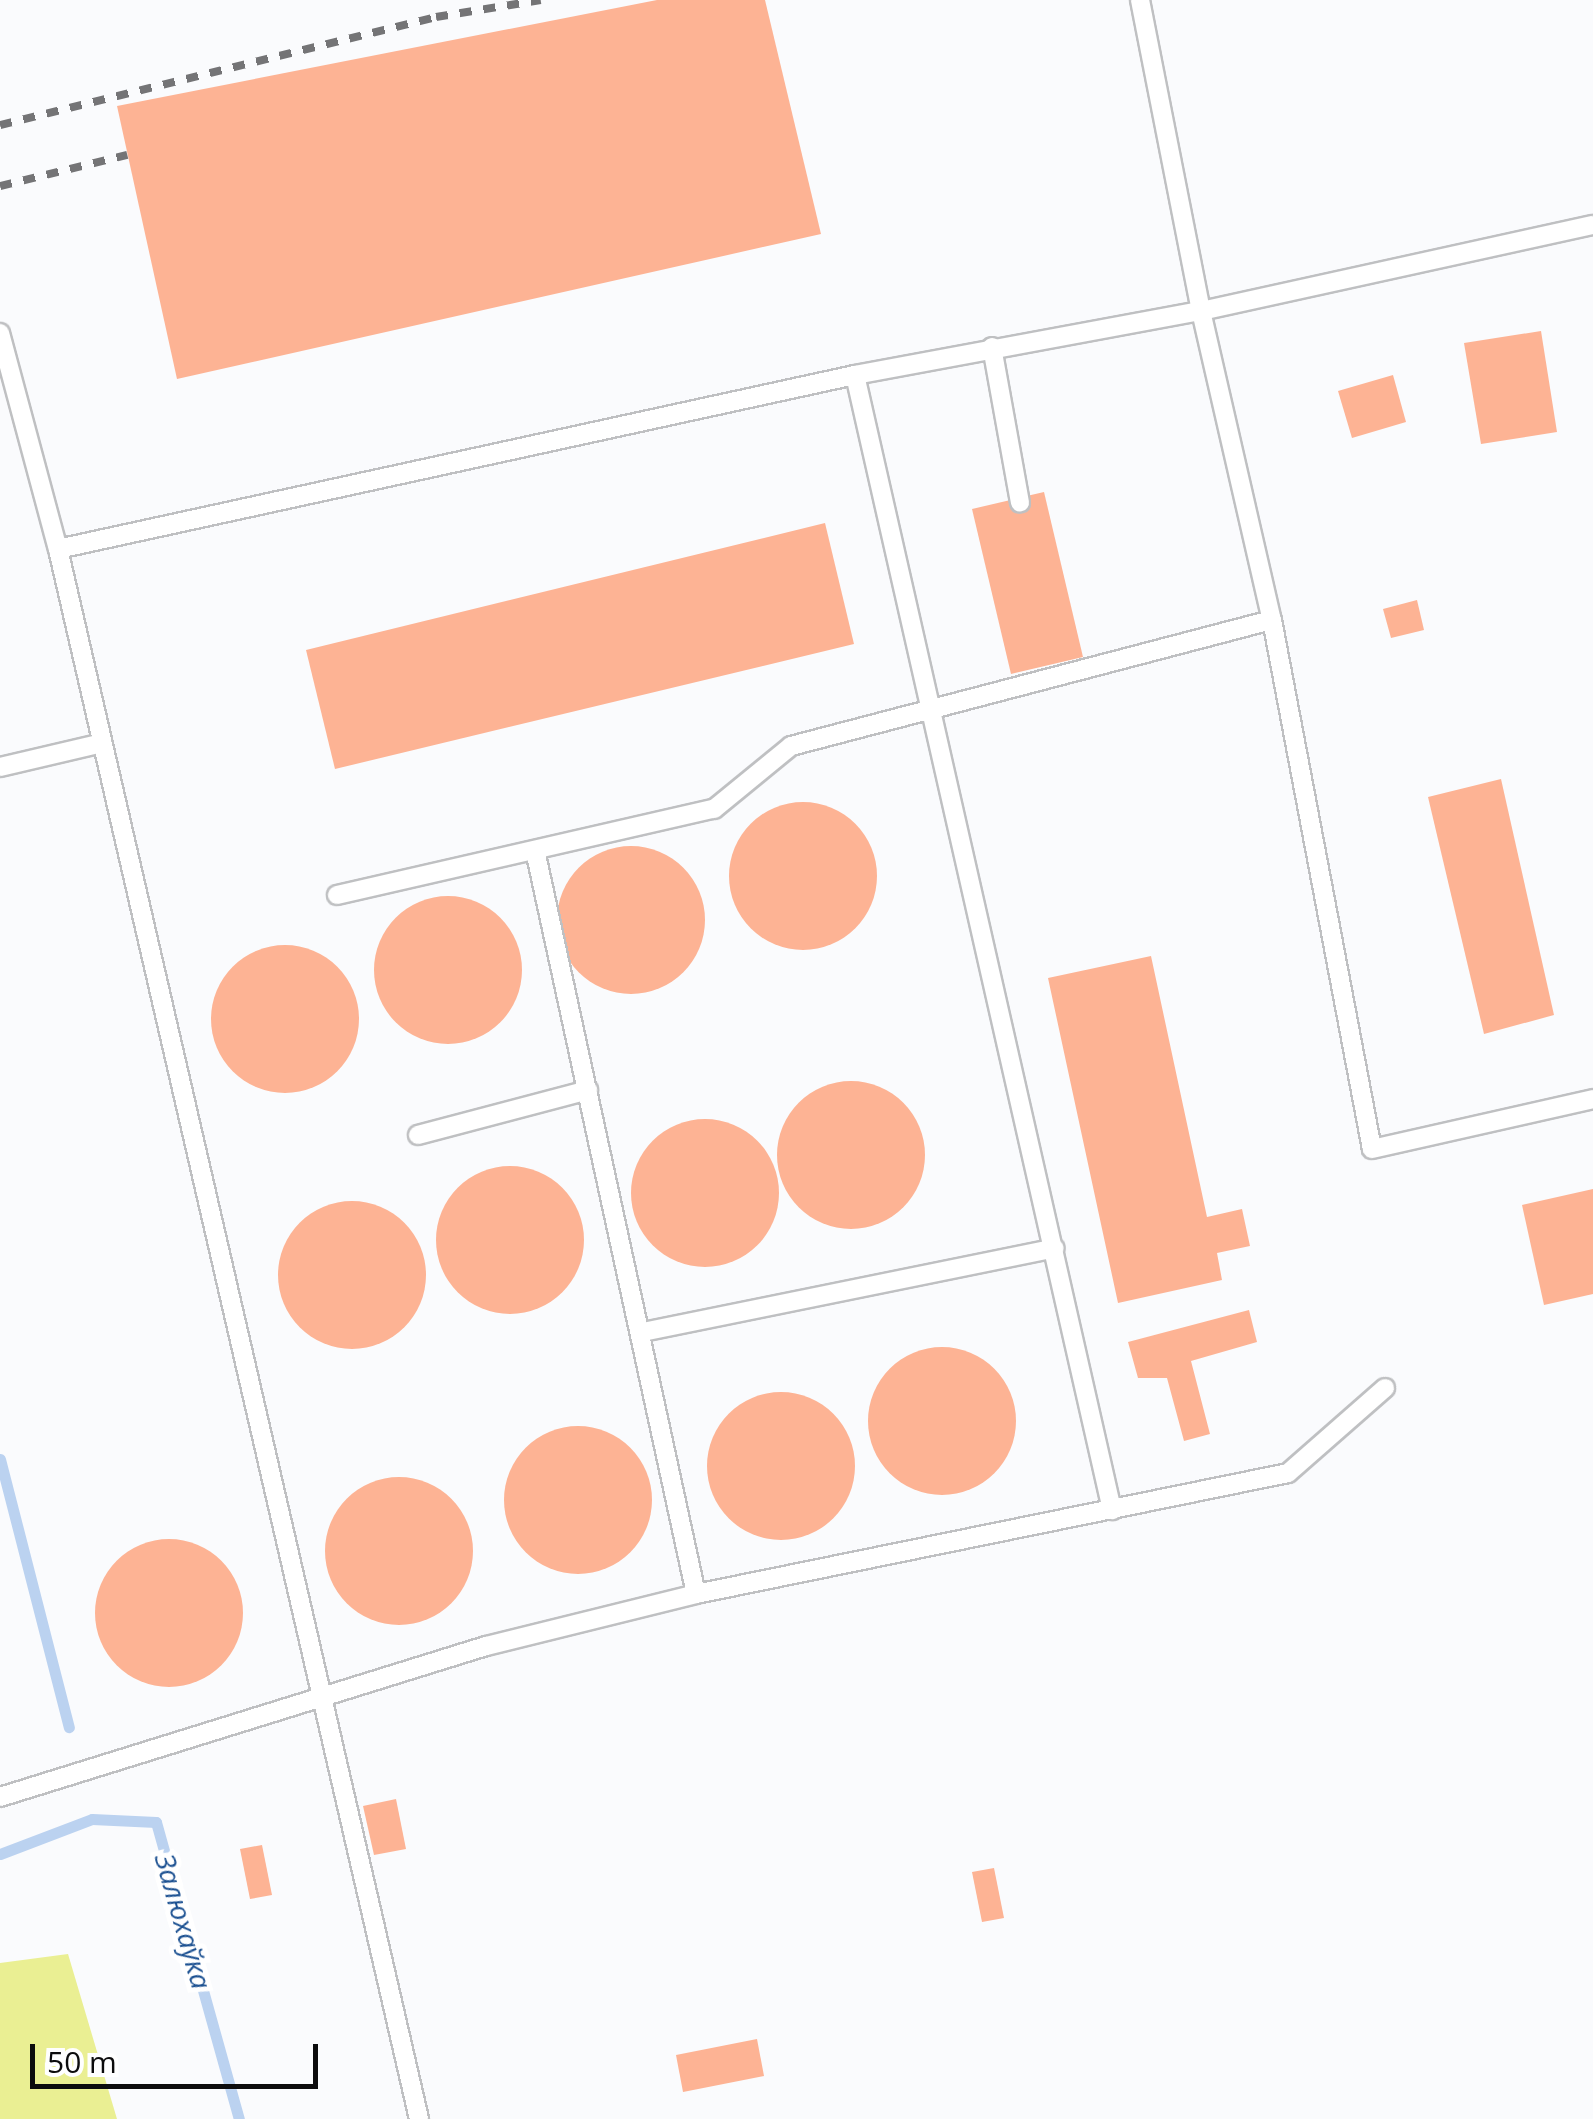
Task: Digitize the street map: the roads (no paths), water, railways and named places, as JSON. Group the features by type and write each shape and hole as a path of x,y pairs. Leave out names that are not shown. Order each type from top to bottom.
{"lane":[{"path":"1140,0 1201,310 1272,620 1372,1149 1593,1099"},
{"path":"58,549 992,347 1201,310 1593,225"},
{"path":"0,333 58,549 420,2119"},
{"path":"992,347 1020,502"},
{"path":"855,376 935,711 1112,1510"},
{"path":"336,895 714,808 791,746 1272,620"},
{"path":"0,767 102,743"},
{"path":"535,850 696,1594"},
{"path":"418,1135 588,1090"},
{"path":"642,1332 1055,1248"},
{"path":"0,1797 486,1646 696,1594 1288,1473 1385,1388"}],"waterway":[{"path":"0,1459 69,1727"},
{"name":"Залюхаўка","path":"0,1854 92,1819 156,1822 239,2119"}],"railway":[{"path":"0,125 436,17 541,0"},
{"path":"0,186 127,155"}]}
